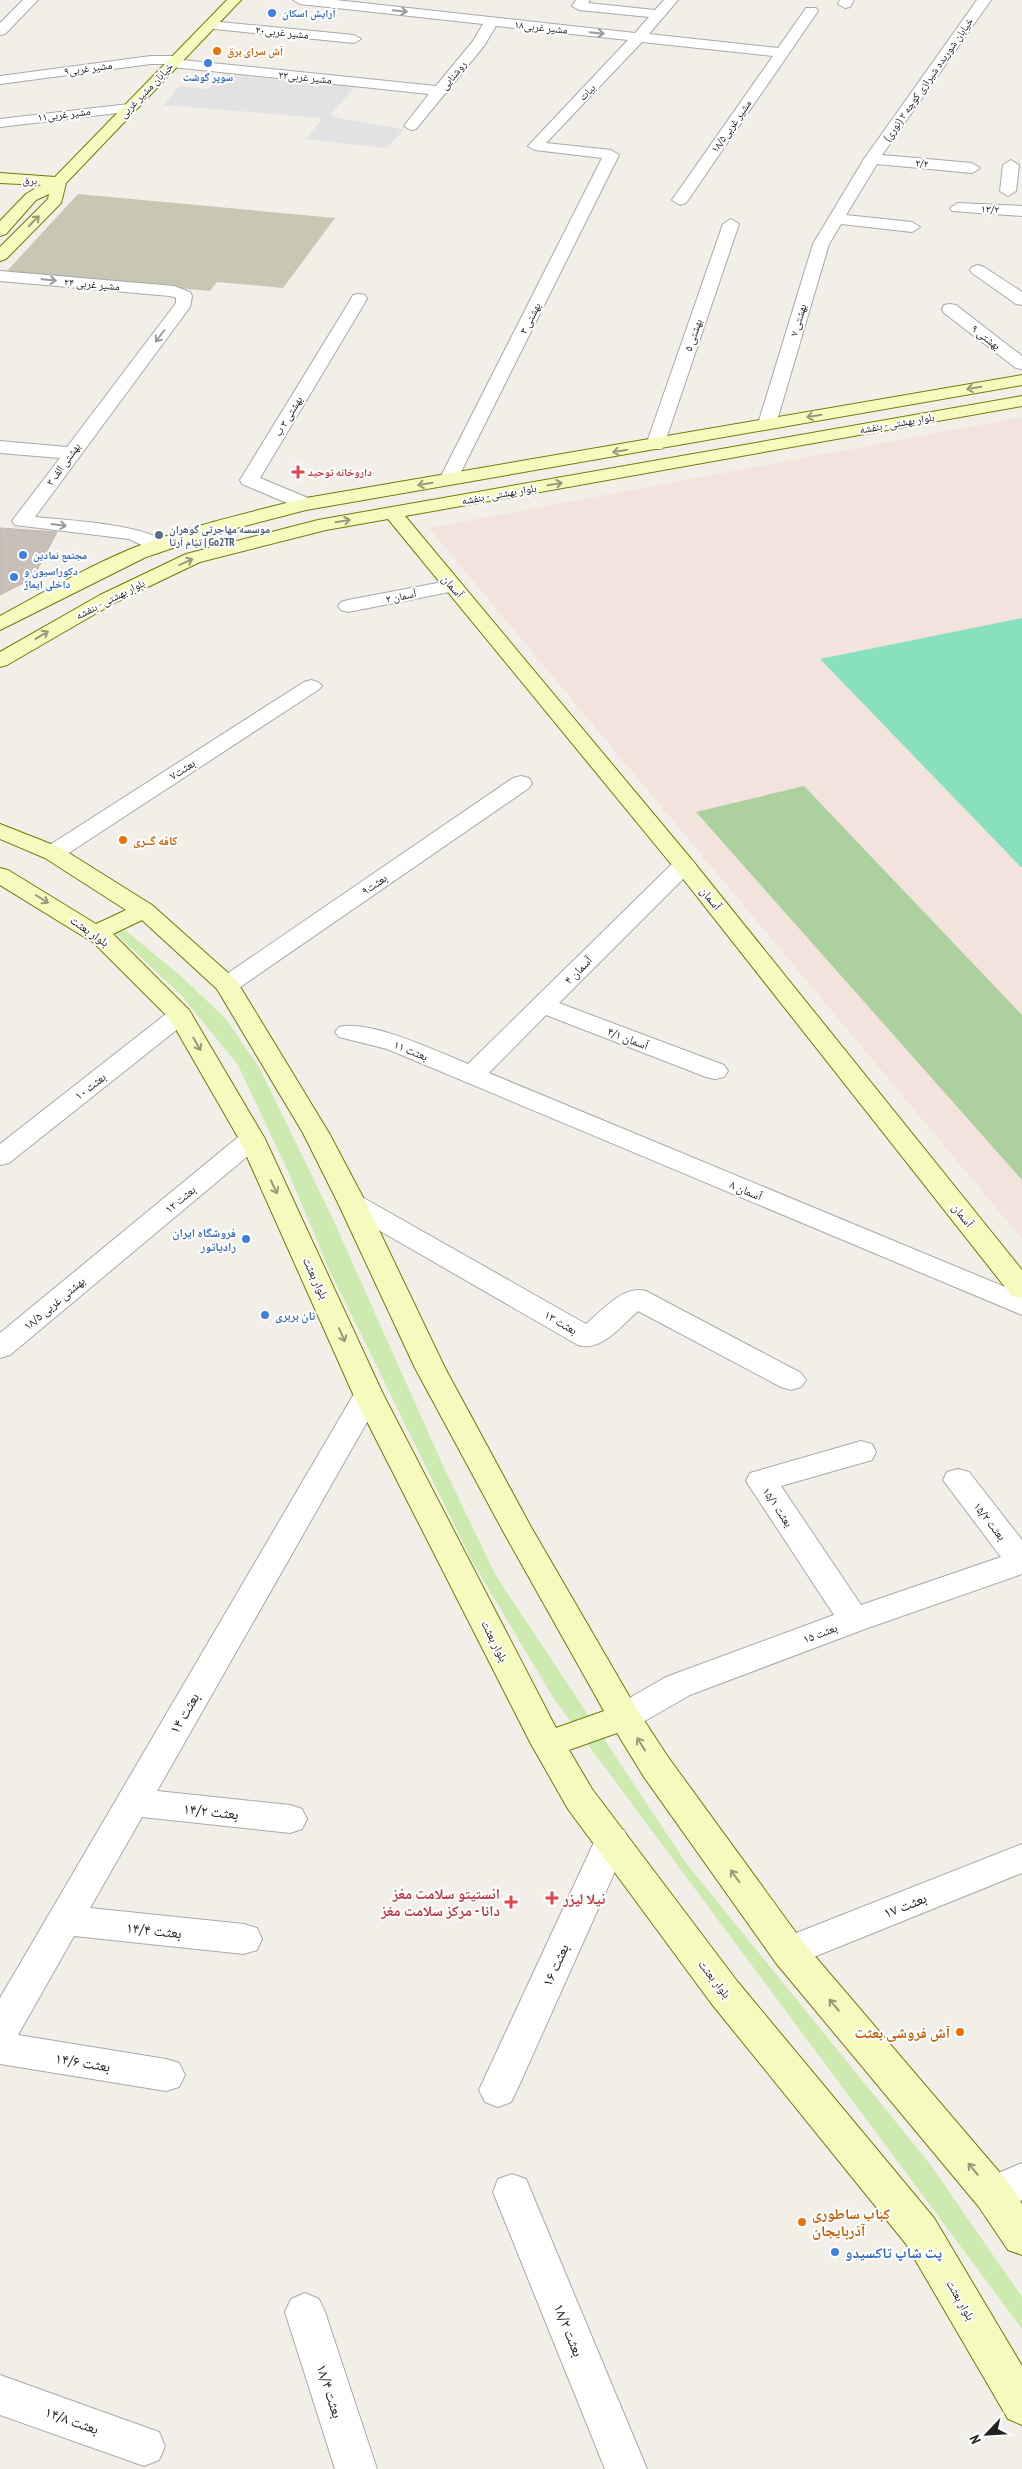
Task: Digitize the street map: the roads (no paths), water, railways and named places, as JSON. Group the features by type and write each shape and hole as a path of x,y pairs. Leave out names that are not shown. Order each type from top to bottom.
{"main road":[{"name":"خیابان مشیر غربی","path":"0,231 30,196 59,182 173,61 234,0"},
{"name":"برق","path":"0,178 59,182"},
{"name":"خیابان مشیر غربی","path":"0,256 55,200 59,182"},
{"name":"بلوار بهشتی - بنفشه","path":"0,624 76,582 159,546 222,525 306,504 1022,380"},
{"name":"بلوار بهشتی - بنفشه","path":"0,661 107,599 193,558 325,524 1022,400"},
{"path":"865,407 886,425"},
{"name":"آسمان","path":"393,513 684,865 1022,1289"},
{"path":"0,831 53,853 144,910 227,985 316,1133 352,1203 430,1368 518,1531 624,1717 656,1768 789,1952 1008,2187 1022,2237"},
{"name":"بلوار بعثت","path":"4,881 103,938 180,1015 252,1139 368,1394 548,1744 580,1799 724,1992 920,2231 1022,2404"},
{"path":"96,933 144,910"},
{"path":"548,1744 624,1717"}],"street":[{"path":"0,31 31,0"},
{"name":"مشیر غربی۱۸","path":"300,0 492,22 573,25 639,37 782,53"},
{"path":"431,15 447,0"},
{"path":"583,0 579,6 658,14"},
{"name":"بیات","path":"611,155 534,146 639,37 671,0"},
{"name":"خیابان شوریده شیرازی کوچه ۲ (نوری)","path":"836,219 872,159 984,0"},
{"name":"مشیر غربی۱۸/۵","path":"680,200 811,10"},
{"name":"روشنایی","path":"411,126 479,43 492,22"},
{"name":"مشیر غربی۲۰","path":"210,25 354,39"},
{"name":"مشیر غربی۹","path":"0,80 151,60 173,61"},
{"name":"مشیر غربی۲۲","path":"173,61 439,91"},
{"name":"مشیر غربی۱۱","path":"0,122 129,108"},
{"name":"بهشتی ۳","path":"448,480 611,155"},
{"name":"۲/۲","path":"872,159 925,170 972,168"},
{"name":"۱۳/۲","path":"958,208 1022,211"},
{"path":"836,219 912,226"},
{"name":"بهشتی ۷","path":"767,424 821,244 836,219"},
{"name":"بهشتی ۵","path":"654,445 731,224"},
{"path":"978,270 1022,300"},
{"name":"مشیر غربی ۲۴","path":"0,276 174,291 184,296"},
{"name":"بهشتی الف ۳","path":"22,521 184,303 184,296"},
{"name":"بهشتی ۳ ب","path":"306,504 249,480 359,299"},
{"name":"بهشتی ۹","path":"950,309 1022,364"},
{"path":"0,447 71,453"},
{"path":"0,520 133,534 159,546"},
{"name":"۲ آسمان","path":"348,606 453,586"},
{"name":"بعثت۷","path":"53,853 311,686"},
{"name":"بعثت۹","path":"227,985 521,783"},
{"name":"۴ آسمان","path":"471,1076 684,865"},
{"name":"۴/۱ آسمان","path":"542,1005 714,1071"},
{"name":"۱۰ بعثت","path":"0,1157 180,1015"},
{"name":"۱۱ بعثت","path":"348,1032 395,1042 471,1076"},
{"name":"۸ آسمان","path":"471,1076 1022,1305"},
{"name":"۱۲ بعثت","path":"108,1258 252,1139"},
{"name":"۱۳ بعثت","path":"352,1203 588,1338 636,1298 791,1380"},
{"name":"بهشتی غربی ۱۸/۵","path":"0,1348 108,1258"},
{"name":"بعثت ۱۴","path":"0,2032 368,1394"},
{"name":"۱۵/۱ بعثت","path":"854,1620 761,1481 862,1452"},
{"name":"۱۵/۲ بعثت","path":"958,1480 1022,1562"},
{"name":"بعثت ۱۵","path":"624,1717 678,1686 854,1620 1022,1562"},
{"name":"۱۴/۲ بعثت","path":"133,1802 290,1819"},
{"name":"بعثت ۱۶","path":"498,2090 612,1840"},
{"name":"بعثت ۱۷","path":"789,1952 1022,1858"},
{"name":"۱۴/۴ بعثت","path":"64,1920 244,1939"},
{"name":"۱۴/۶ بعثت","path":"0,2048 166,2075"},
{"name":"۱۸/۲ بعثت","path":"512,2192 626,2469"},
{"name":"۱۸/۴ بعثت","path":"305,2312 356,2469"},
{"name":"۱۴/۸ بعثت","path":"0,2395 144,2446"}],"place":[{"name":"آرایش اسکان","path":"272,13"},
{"name":"آش سرای برق","path":"217,51"},
{"name":"سوپر گوشت","path":"208,63"},
{"name":"داروخانه توحید","path":"298,472"},
{"name":"موسسه مهاجرتی گوهران تیام آرتا | Go2TR","path":"159,535"},
{"name":"مجتمع نمادین","path":"23,555"},
{"name":"دکوراسیون و داخلی ایماژ","path":"14,577"},
{"name":"کافه گــری","path":"123,840"},
{"name":"فروشگاه ایران رادیاتور","path":"246,1239"},
{"name":"نان بربری","path":"265,1315"},
{"name":"نیلا لیزر","path":"552,1898"},
{"name":"انستیتو سلامت مغز دانا - مرکز سلامت مغز","path":"511,1902"},
{"name":"آش فروشی بعثت","path":"960,2032"},
{"name":"کباب ساطوری آذربایجان","path":"802,2222"},
{"name":"پت شاپ تاکسیدو","path":"835,2252"}]}
